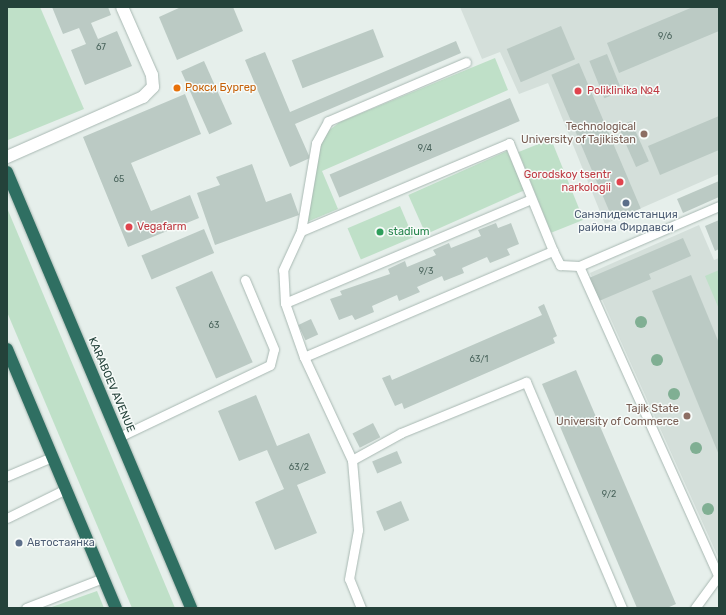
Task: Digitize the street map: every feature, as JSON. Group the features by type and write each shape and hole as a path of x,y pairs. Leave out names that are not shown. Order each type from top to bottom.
{"highway":[{"name":"KARABOEV AVENUE","path":"7,172 191,608"},
{"path":"7,349 116,608"}],"street":[{"path":"7,157 143,97 153,87 152,75 122,7"}],"lane":[{"path":"361,608 349,579 358,530 352,460 304,357 285,303 284,270 301,231 316,143 328,121 466,62"},
{"path":"301,231 509,143 531,199 560,265 579,266 719,206"},
{"path":"285,303 531,199"},
{"path":"304,357 554,251"},
{"path":"579,266 718,578 695,608"},
{"path":"119,437 270,365 274,349 245,280"},
{"path":"352,460 401,433 526,382 622,608"},
{"path":"7,476 52,457"},
{"path":"7,518 66,489"},
{"path":"26,608 103,578"}],"shaded area":[{"name":"Technological University of Tajikistan","path":"460,7 719,7 719,174 605,224 548,83 519,94 500,52 482,59"},
{"name":"Tajik State University of Commerce","path":"699,225 714,260 719,258 719,559 590,273"}],"green space":[{"path":"7,7 40,7 84,109 8,140"},
{"path":"495,58 508,90 322,171 338,209 307,222 318,150 328,131 340,122"},
{"path":"551,139 584,220 551,233 519,152"},
{"path":"507,151 524,190 426,234 408,195"},
{"name":"stadium","path":"400,206 413,237 361,260 348,228"},
{"path":"7,208 175,608 132,608 7,312"},
{"path":"719,270 719,309 705,276"},
{"path":"97,591 104,608 49,608"}],"building":[{"path":"52,7 108,7 111,15 91,23 98,39 117,31 132,66 85,85 71,50 86,44 79,28 63,34"},
{"path":"181,7 233,7 243,31 177,60 159,17"},
{"path":"693,7 719,7 719,31 619,73 607,43"},
{"path":"561,26 575,59 521,82 507,49"},
{"path":"373,29 384,57 303,88 292,60"},
{"path":"456,41 461,53 295,124 310,158 290,167 245,60 265,52 290,112"},
{"path":"607,54 622,91 604,98 589,61"},
{"path":"204,61 232,124 209,134 181,71"},
{"path":"579,63 641,208 613,220 551,75"},
{"path":"185,94 201,134 131,163 151,211 190,195 199,218 128,247 83,137"},
{"path":"510,98 520,121 339,198 330,175"},
{"path":"719,116 719,150 660,175 648,146"},
{"path":"631,121 649,161 636,167 618,127"},
{"path":"252,164 266,202 291,193 299,215 215,245 197,193 220,185 216,177"},
{"path":"719,181 719,197 683,213 677,199"},
{"path":"719,220 719,249 715,251 705,226"},
{"path":"496,223 498,228 511,223 519,244 507,249 510,255 490,263 487,257 462,268 464,273 444,281 442,276 417,287 420,292 399,301 397,295 372,306 374,312 355,320 352,315 339,320 330,299 342,295 340,291 390,274 388,269 405,261 407,267 436,255 433,250 449,243 451,248 481,236 478,230"},
{"path":"204,229 214,253 152,280 141,256"},
{"path":"683,238 691,256 649,274 651,279 599,301 589,278"},
{"path":"212,271 253,362 216,379 175,287"},
{"path":"691,275 719,343 719,455 652,291"},
{"path":"544,304 557,336 553,338 555,343 404,409 402,403 395,406 382,378 390,375 392,380 542,315 538,307"},
{"path":"311,319 318,334 305,340 298,325"},
{"path":"576,370 676,604 667,608 637,608 542,384"},
{"path":"256,395 277,446 309,433 326,473 297,485 317,533 275,550 255,502 284,489 267,450 239,461 218,411"},
{"path":"373,423 380,437 360,448 353,433"},
{"path":"397,451 402,463 377,474 372,462"},
{"path":"401,501 409,520 384,531 376,512"}],"place":[{"name":"Рокси Бургер","path":"177,88"},
{"name":"Poliklinika №4","path":"578,91"},
{"name":"Technological University of Tajikistan","path":"644,134"},
{"name":"Gorodskoy tsentr narkologii","path":"620,182"},
{"name":"Санэпидемстанция района Фирдавси","path":"626,203"},
{"name":"Vegafarm","path":"129,227"},
{"name":"stadium","path":"380,232"},
{"name":"Tajik State University of Commerce","path":"687,416"},
{"name":"Автостаянка","path":"19,543"}]}
